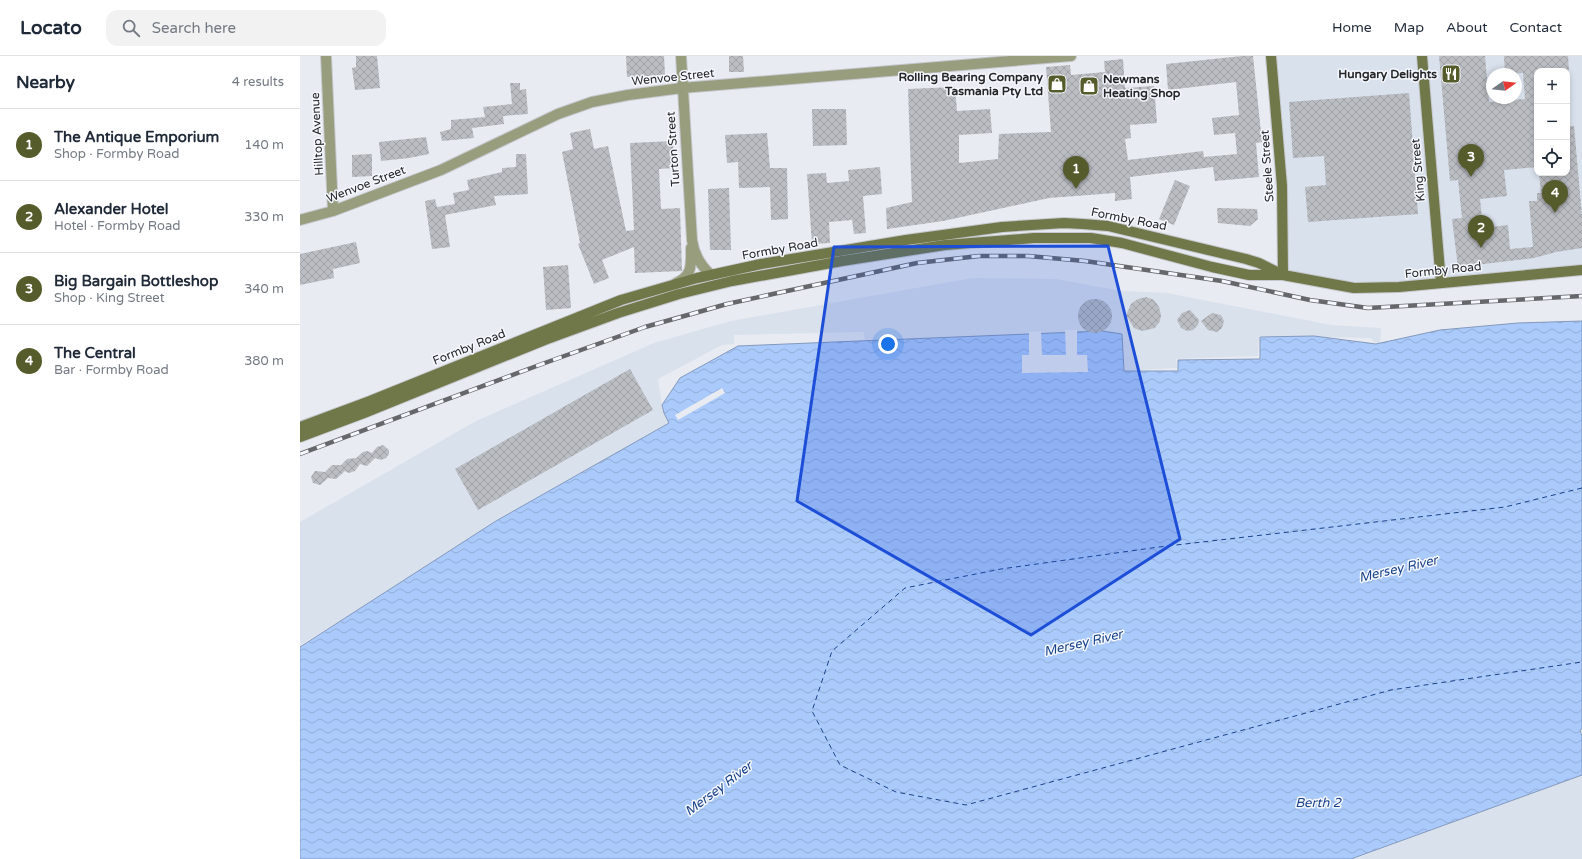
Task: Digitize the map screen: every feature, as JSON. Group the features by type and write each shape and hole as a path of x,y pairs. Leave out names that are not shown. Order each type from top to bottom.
{"main road":[{"name":"Steele Street","path":"1271,56 1282,186 1282,275"},
{"name":"King Street","path":"1422,56 1440,283"},
{"name":"Formby Road","path":"300,427 370,401 621,300 674,284 761,264 906,240 1002,227 1084,224 1127,230 1246,259 1265,266 1282,275"},
{"name":"Formby Road","path":"300,436 364,413 547,339 618,313 706,287 842,260 945,245 1034,238 1091,238 1122,243 1248,275 1282,275 1354,288 1377,288 1582,270"}],"street":[{"name":"Hilltop Avenue","path":"326,56 333,211"},
{"name":"Turton Street","path":"674,284 683,280 688,274 692,240 681,56"},
{"name":"Wenvoe Street","path":"300,220 333,211 441,170 558,114 592,102 628,95 682,88 1071,56"},
{"name":"Turton Street","path":"692,240 696,256 711,275"}],"highlighted area":[{"path":"1108,246 1180,539 1031,635 797,501 834,247"}],"shaded area":[{"path":"1271,56 1582,56 1582,270 1354,288 1283,275"},
{"path":"972,278 1056,279 1121,291 1167,293 1331,325 1381,328 1380,346 1370,338 1259,336 1258,356 1176,359 1177,368 1018,376 865,345 864,332 734,335 734,344 722,345 658,379 663,412 669,422 300,645 300,522 476,421 654,343 731,321"},
{"path":"1582,773 1582,859 1355,859"}],"water":[{"path":"1582,321 1582,729 1580,730 1582,736 1582,775 1351,859 300,859 300,647 496,521 669,423 662,405 680,378 738,346 1102,331 1122,334 1124,371 1178,371 1178,360 1260,359 1260,337 1314,336 1376,344 1440,330 1518,323"}],"pier":[{"path":"1065,330 1077,330 1077,355 1087,355 1088,372 1022,373 1022,355 1029,355 1029,332 1041,331 1042,355 1066,355"},
{"path":"722,388 725,393 678,420 675,415"}],"building":[{"path":"356,56 377,56 380,88 355,90 352,68 356,67"},
{"path":"626,56 664,56 665,75 627,77"},
{"path":"729,56 743,56 744,72 729,72"},
{"path":"1253,56 1262,142 1256,143 1259,177 1215,181 1213,167 1130,177 1132,199 1115,201 1115,193 1049,198 943,221 887,229 886,208 912,202 908,89 955,87 957,111 990,109 992,133 959,135 959,163 998,159 999,134 1051,132 1046,67 1070,65 1071,75 1105,72 1104,61 1123,59 1125,88 1154,86 1157,123 1130,125 1131,138 1125,139 1128,160 1203,151 1204,157 1237,154 1235,133 1214,135 1212,118 1239,115 1236,82 1168,90 1166,64"},
{"path":"1439,56 1485,56 1486,104 1522,104 1522,99 1525,99 1522,68 1505,68 1504,56 1568,56 1569,68 1534,68 1534,167 1504,170 1507,196 1480,199 1483,228 1508,225 1510,249 1533,247 1529,201 1537,201 1537,193 1541,193 1539,176 1570,176 1570,127 1574,126 1582,216 1582,248 1556,252 1534,258 1458,267 1452,219 1462,218 1458,180 1450,181"},
{"path":"510,83 520,83 520,90 526,89 528,114 503,116 504,124 472,128 474,138 442,141 440,132 451,129 451,120 485,117 483,107 512,104"},
{"path":"1409,93 1418,214 1308,222 1305,187 1326,185 1324,156 1293,158 1289,102"},
{"path":"812,109 846,109 847,145 813,146"},
{"path":"590,129 594,149 608,146 626,231 634,230 630,143 673,141 674,168 659,169 661,209 680,208 682,271 635,273 634,247 602,260 609,278 594,284 578,244 580,243 562,152 573,149 570,133"},
{"path":"767,133 770,168 787,168 788,219 771,220 770,187 739,188 738,162 727,163 725,135"},
{"path":"426,137 429,154 381,161 379,142"},
{"path":"372,154 372,176 352,177 352,155"},
{"path":"516,154 526,154 528,194 494,196 496,205 445,215 450,247 432,249 425,201 435,199 437,207 455,204 453,193 469,190 467,180 502,172 502,168 516,167"},
{"path":"880,167 882,194 863,196 866,233 854,234 852,220 829,222 830,243 812,244 807,174 826,173 827,183 849,181 848,170"},
{"path":"1175,180 1190,186 1174,225 1159,219"},
{"path":"729,188 731,250 710,250 708,189"},
{"path":"1217,208 1257,209 1258,219 1250,226 1218,223"},
{"path":"356,242 360,263 333,269 334,278 300,285 300,254"},
{"path":"568,265 571,308 546,310 543,267"},
{"path":"1146,297 1154,300 1159,307 1161,315 1160,321 1155,328 1142,331 1134,328 1126,315 1131,304 1138,299"},
{"path":"1092,299 1098,299 1107,304 1111,310 1111,322 1107,328 1098,333 1092,333 1083,328 1078,319 1078,313 1083,304"},
{"path":"1190,310 1199,320 1198,325 1193,330 1187,331 1181,328 1177,320 1182,313"},
{"path":"1212,313 1221,315 1224,321 1222,328 1217,332 1208,330 1201,321"},
{"path":"630,369 653,410 478,510 455,469"},
{"path":"383,445 389,450 389,454 386,458 381,460 375,458 367,466 360,464 355,471 349,473 345,471 336,479 328,478 320,485 313,483 311,477 315,471 325,472 332,465 341,465 347,459 356,458 363,452 367,451 372,453 377,447"}],"ferry route":[{"path":"1582,488 1505,507 1159,547 1001,569 905,588 832,651 812,711 840,765 896,792 966,805 1391,690 1582,662"}],"railway":[{"path":"300,454 645,327 727,304 917,263 979,256 1028,256 1085,261 1222,281 1310,300 1368,308 1582,296"}],"place":[{"name":"Hungary Delights","path":"1451,74"},
{"name":"Rolling Bearing Company Tasmania Pty Ltd","path":"1057,84"},
{"name":"Newmans Heating Shop","path":"1089,86"},
{"name":"Big Bargain Bottleshop","path":"1471,177"},
{"name":"The Antique Emporium","path":"1076,189"},
{"name":"The Central","path":"1555,213"},
{"name":"Alexander Hotel","path":"1481,248"}],"water label":[{"name":"Mersey River","path":"1398,568"},
{"name":"Mersey River","path":"1083,642"},
{"name":"Mersey River","path":"718,788"},
{"name":"Berth 2","path":"1318,802"}]}
